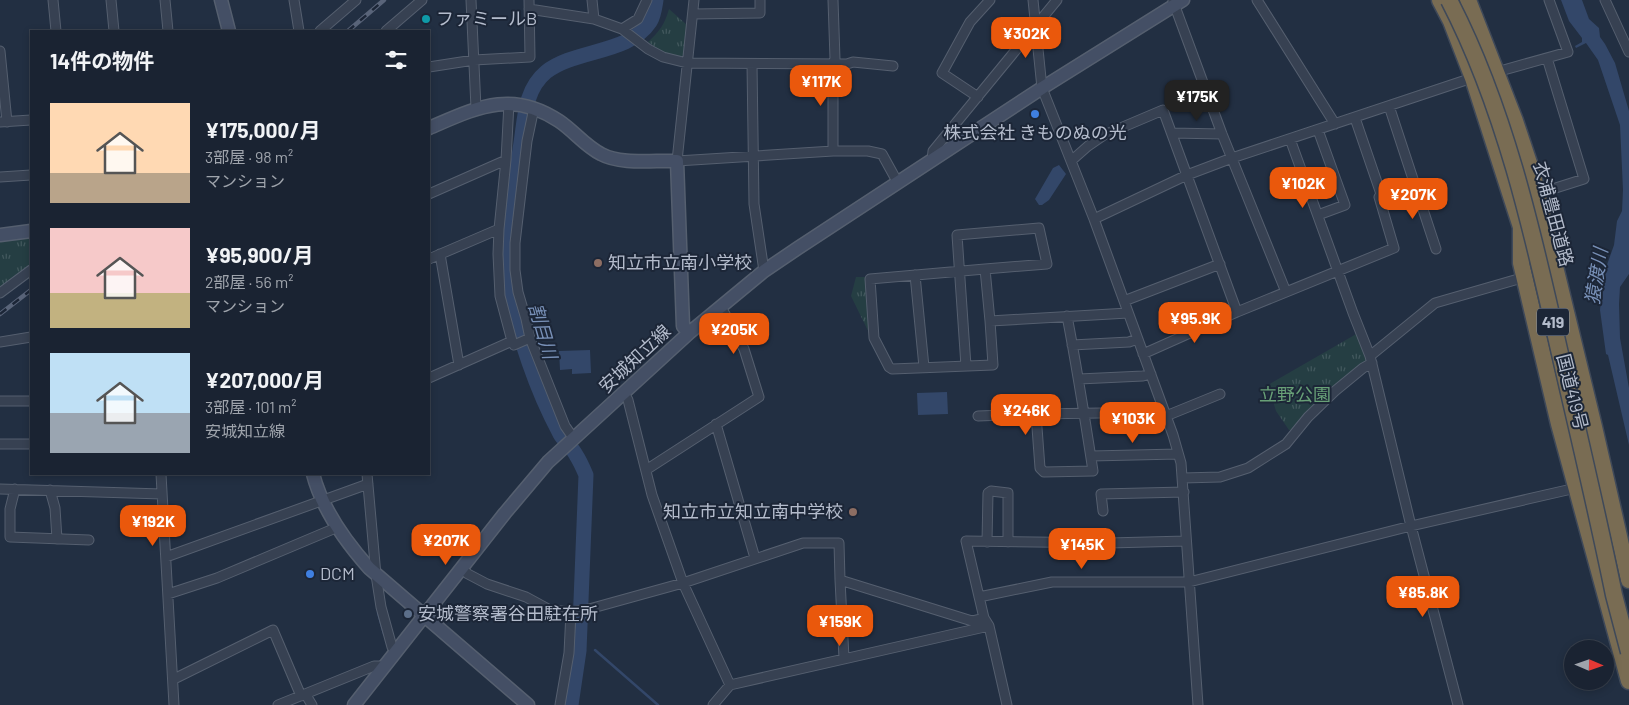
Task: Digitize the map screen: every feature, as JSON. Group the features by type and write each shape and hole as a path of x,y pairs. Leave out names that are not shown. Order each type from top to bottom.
{"highway":[{"name":"国道419号","path":"1440,0 1451,21 1473,78 1521,227 1522,263 1529,280 1557,414 1629,681"},
{"name":"衣浦豊田道路","path":"1449,0 1462,25 1486,82 1529,223 1614,595 1629,652"},
{"name":"衣浦豊田道路","path":"1458,0 1495,90 1517,155 1536,224 1618,582 1629,619"},
{"name":"国道419号","path":"1468,0 1497,72 1532,172 1629,580"},
{"name":"衣浦豊田道路","path":"1529,280 1593,534 1614,595"}],"main road":[{"path":"221,0 229,30"},
{"name":"安城知立線","path":"354,705 461,568 548,462 689,333 764,271 1042,88 1177,2"},
{"path":"430,128 476,108 523,105 559,121 602,155 621,160 677,161 683,326 689,333"},
{"path":"0,235 30,231"},
{"path":"313,475 323,500 355,553 376,575 528,705"}],"street":[{"path":"53,0 56,30"},
{"path":"110,0 114,30"},
{"path":"166,0 168,30"},
{"path":"294,0 299,30"},
{"path":"321,30 356,0"},
{"path":"471,0 476,108"},
{"path":"592,0 594,19"},
{"path":"624,30 638,19 647,0"},
{"path":"694,0 677,161 833,151 868,151 882,154 898,183"},
{"path":"693,14 760,13 760,0"},
{"path":"833,151 834,0"},
{"path":"978,97 942,73 970,22 990,0"},
{"path":"1033,0 1042,88 1094,219 1151,374 1178,454 1184,492 1198,705"},
{"path":"932,160 933,151 1057,0"},
{"path":"1257,0 1335,124"},
{"path":"1094,219 1187,175 1232,158 1473,78 1568,52 1548,0"},
{"path":"1605,0 1629,52"},
{"path":"387,30 417,2"},
{"path":"1177,2 1222,134 1286,292"},
{"path":"430,67 474,60 530,57 529,4 594,19 624,30 663,57 687,63 847,64 853,62 894,66"},
{"path":"0,51 4,122 30,120"},
{"path":"1543,192 1584,179 1547,58"},
{"path":"752,64 754,204 764,271"},
{"path":"513,343 500,296 498,229 506,160 523,105"},
{"path":"523,105 527,141 515,243 518,292 530,338 565,426 574,439"},
{"path":"1389,106 1436,249"},
{"path":"1072,161 1088,146 1104,135 1163,110 1237,312"},
{"path":"1143,354 1237,312 1394,248 1379,197 1381,194 1355,118"},
{"path":"1318,130 1345,205 1318,216"},
{"path":"1172,133 1222,134"},
{"path":"1290,139 1371,359 1411,526 1458,705"},
{"path":"430,194 506,160"},
{"path":"0,177 30,175"},
{"path":"1381,194 1414,184"},
{"path":"966,366 959,272 958,234 1039,228 1047,264 986,269 959,272 870,278 874,338 889,367 892,369 993,365 986,269"},
{"path":"430,259 498,229"},
{"path":"440,254 459,365"},
{"path":"1124,301 1220,264"},
{"path":"0,293 30,271"},
{"path":"915,275 924,367"},
{"path":"1182,478 1220,477 1248,468 1286,444 1308,417 1335,391 1435,304 1529,280"},
{"path":"646,470 760,397 744,348 721,307"},
{"path":"990,321 1128,313"},
{"path":"1036,414 1040,468 1044,472 1093,471 1085,414 1067,316"},
{"path":"0,342 30,337"},
{"path":"430,378 513,343 530,338"},
{"path":"1072,345 1129,342 1138,339"},
{"path":"1079,379 1151,374"},
{"path":"624,393 628,400 652,495 683,583 730,685"},
{"path":"978,416 1165,414 1220,394"},
{"path":"0,401 30,401"},
{"path":"716,424 755,558"},
{"path":"0,444 30,444"},
{"path":"1091,456 1178,454"},
{"path":"161,475 174,705"},
{"path":"367,475 376,575 384,619 392,647 396,652"},
{"path":"166,557 368,484"},
{"path":"0,488 162,494"},
{"path":"979,597 1052,582 1189,582 1411,526 1576,488"},
{"path":"15,489 10,509 10,537 89,540"},
{"path":"50,490 55,508 57,539"},
{"path":"987,542 988,493 991,491 1008,493 1008,542"},
{"path":"1103,511 1101,494 1184,492"},
{"path":"168,594 217,578 338,527"},
{"path":"1007,705 966,542 1108,543 1186,541"},
{"path":"461,568 487,584 526,597 550,610 571,612 589,610 683,583 803,543 839,543 844,658"},
{"path":"840,580 972,620 986,622"},
{"path":"560,705 569,653 571,612"},
{"path":"713,705 730,685 986,622"},
{"path":"174,679 273,630 303,696 312,705"},
{"path":"278,705 374,666 385,666"}],"green space":[{"path":"669,9 687,25 685,53 681,57 663,53 648,42 661,27"},
{"path":"30,238 30,267 0,290 0,241"},
{"path":"856,277 867,277 871,337 851,296"},
{"name":"立野公園","path":"1358,333 1369,362 1294,430 1289,430 1276,411 1268,385"}],"water":[{"path":"1561,0 1582,0 1589,19 1599,28 1600,37 1615,63 1629,111 1629,274 1620,287 1619,304 1620,338 1629,388 1629,445 1608,355 1606,354 1600,310 1603,276 1614,245 1617,221 1622,211 1620,125 1598,60 1586,43 1576,48 1575,46 1582,42 1582,38 1569,21"},
{"path":"1059,165 1066,174 1049,200 1039,205 1035,199 1053,168"},
{"path":"590,350 591,373 572,374 572,369 560,370 559,351"},
{"path":"947,392 948,414 918,415 917,393"}],"waterway":[{"name":"割目川","path":"571,705 579,651 586,475 580,462 560,434 552,418 536,382 523,344 511,288 509,253 513,200 526,107 538,80 546,72 558,65 616,46 641,32 651,20 656,0"},
{"path":"378,613 384,634"},
{"name":"割目川","path":"579,651 585,650"},
{"path":"595,650 658,705"}],"railway":[{"path":"349,30 384,0"},
{"path":"0,314 30,291"}],"place":[{"name":"ファミールB","path":"426,19"},
{"name":"株式会社 きものぬの光","path":"1035,114"},
{"name":"知立市立南小学校","path":"598,263"},
{"name":"知立市立知立南中学校","path":"853,512"},
{"name":"DCM","path":"310,574"},
{"name":"安城警察署谷田駐在所","path":"408,614"}],"water label":[{"name":"猿渡川","path":"1596,276"}]}
